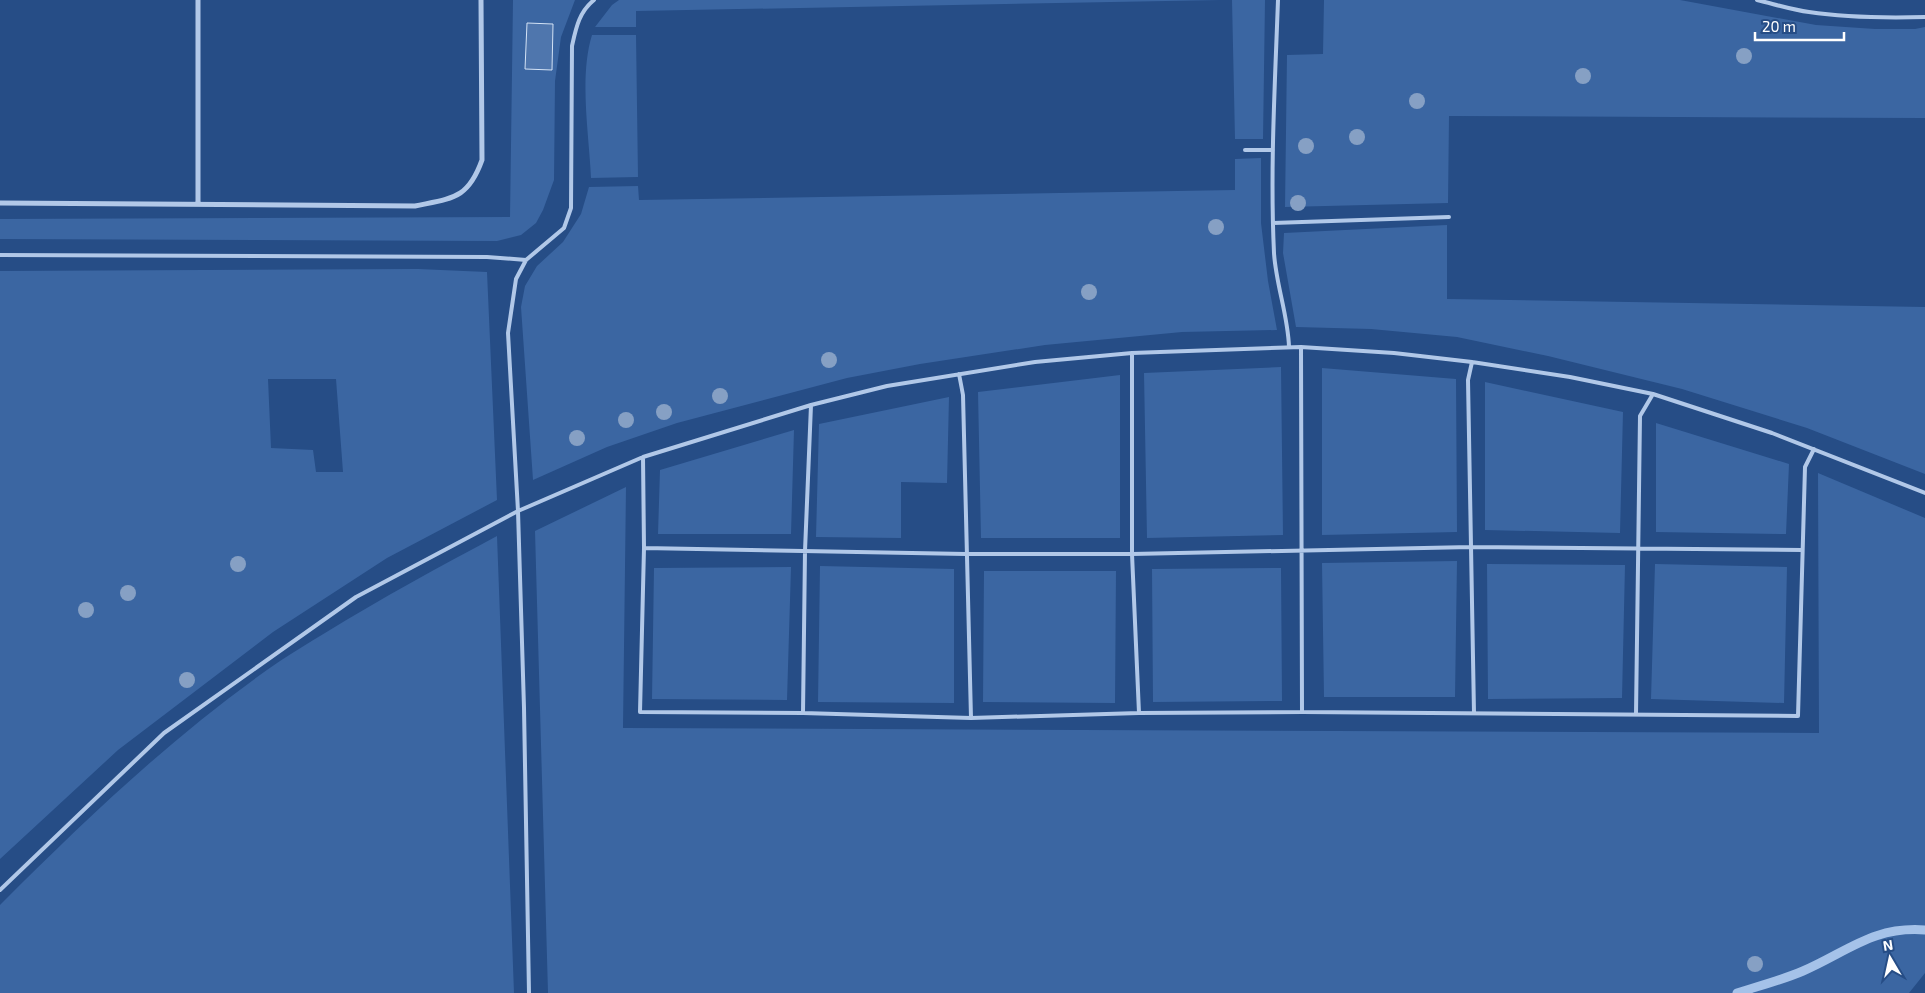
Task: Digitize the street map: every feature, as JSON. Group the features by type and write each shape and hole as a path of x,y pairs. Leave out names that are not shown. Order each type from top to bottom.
{"street":[{"path":"198,0 198,204"},
{"path":"0,203 416,206 442,200 464,192 476,178 482,160 481,0"}],"lane":[{"path":"528,993 524,708 518,511 508,333 516,279 526,260 564,228 571,208 572,46 577,24 586,6 594,0"},
{"path":"1278,0 1272,150 1274,255 1288,327 1289,347"},
{"path":"1757,0 1808,12 1835,15 1883,18 1925,17"},
{"path":"1245,150 1272,150"},
{"path":"1273,223 1449,217"},
{"path":"0,255 487,257 526,260"},
{"path":"0,890 164,733 356,597 518,511 643,457 811,405 886,386 1035,362 1132,353 1289,347 1384,352 1472,362 1570,377 1653,394 1772,433 1925,493"},
{"path":"1302,347 1302,712"},
{"path":"1132,353 1132,554 1139,713"},
{"path":"1472,362 1468,380 1474,713"},
{"path":"959,374 963,395 971,718"},
{"path":"1636,714 1640,416 1653,394"},
{"path":"803,713 805,551 811,405"},
{"path":"643,457 644,548 640,712 803,713 971,718 1139,713 1302,712 1798,716 1805,467 1814,449"},
{"path":"644,548 966,554 1132,554 1471,547 1802,550"}],"shaded area":[{"path":"513,0 575,0 561,37 555,81 554,180 536,223 521,235 497,241 0,239 0,219 510,217","holes":["528,23 553,24 552,70"]},
{"path":"619,0 1221,0 636,11 636,27 595,27 612,5"},
{"path":"1232,0 1265,0 1263,139 1235,139"},
{"path":"1324,0 1680,0 1816,25 1875,29 1915,29 1925,27 1925,118 1449,116 1448,203 1285,207 1287,55 1323,54"},
{"path":"592,35 636,35 638,177 591,178 585,87 588,51"},
{"path":"1261,158 1261,223 1268,281 1277,330 1182,332 1045,345 920,364 847,378 677,423 607,447 533,480 521,307 525,286 537,266 563,242 581,214 589,187 638,186 639,200 1235,190 1235,159"},
{"path":"1447,225 1447,299 1925,307 1925,474 1807,428 1682,389 1548,356 1457,337 1371,329 1296,327 1283,253 1284,233"},
{"path":"418,269 487,272 497,500 387,558 273,632 118,750 0,859 0,271","holes":["268,379 336,379 343,472 316,472 313,450 271,448"]},
{"path":"1281,367 1283,535 1147,538 1144,373"},
{"path":"1322,368 1456,379 1457,532 1322,535"},
{"path":"1120,375 1120,538 981,538 978,392"},
{"path":"1485,382 1623,412 1620,533 1485,530"},
{"path":"949,397 947,483 901,482 901,538 816,537 819,424"},
{"path":"1656,423 1789,464 1786,534 1656,532"},
{"path":"794,430 791,534 658,534 660,470"},
{"path":"1818,473 1925,518 1925,973 1909,993 548,993 535,531 626,487 623,728 1819,733"},
{"path":"497,536 514,993 0,993 0,905 100,808 206,716 280,661 389,595"},
{"path":"1457,561 1455,697 1324,697 1322,563"},
{"path":"1487,564 1625,565 1622,698 1488,699"},
{"path":"1655,564 1787,567 1784,703 1651,699"},
{"path":"820,566 954,569 954,703 818,702"},
{"path":"791,567 787,700 652,699 654,568"},
{"path":"1281,568 1282,701 1153,702 1152,569"},
{"path":"984,571 1116,571 1115,703 983,702"}],"building":[{"path":"527,23 553,24 552,70 525,69"}],"waterway":[{"path":"1737,993 1803,971 1875,936 1890,932 1925,930"}]}
